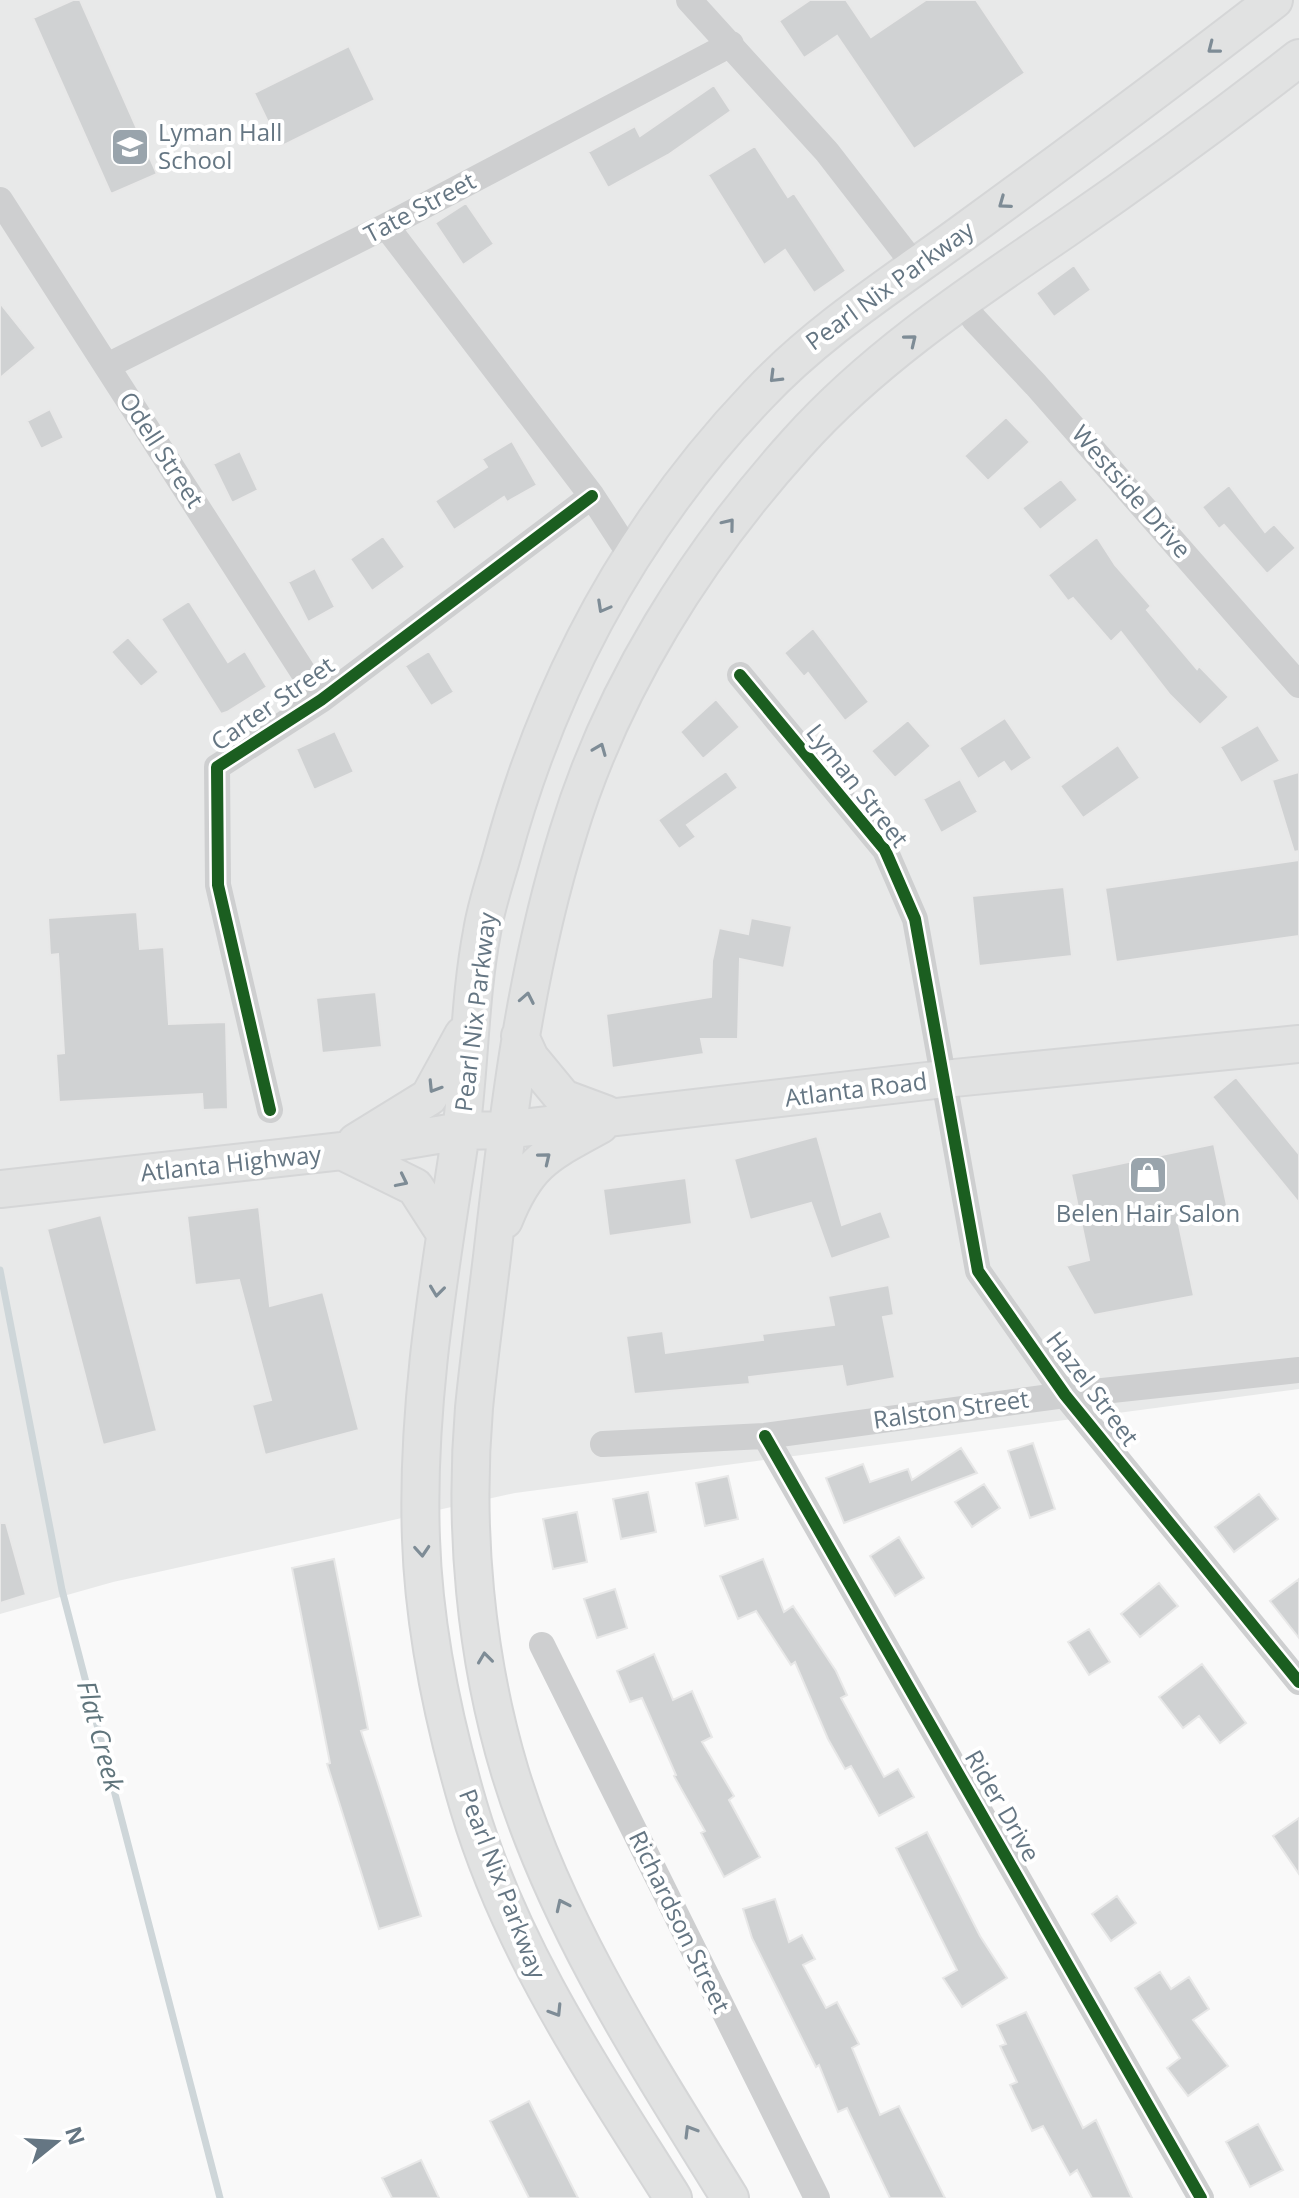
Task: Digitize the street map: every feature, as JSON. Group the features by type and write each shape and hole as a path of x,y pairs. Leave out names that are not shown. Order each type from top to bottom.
{"main road":[{"name":"Pearl Nix Parkway","path":"673,2198 547,1996 508,1914 471,1813 432,1657 421,1536 427,1370 444,1232 461,1131 482,930 532,755 557,692 631,556 657,516 755,397 816,337 1159,90 1274,0"},
{"name":"Pearl Nix Parkway","path":"730,2198 579,1943 540,1858 509,1768 487,1676 475,1581 474,1412 505,1130 520,1036 548,905 569,828 612,719 706,553 800,439 857,384 961,301 1195,140 1299,58"},
{"path":"342,1151 429,1097 472,1019"},
{"path":"520,1036 530,1058 563,1098 615,1117"},
{"name":"Atlanta Road","path":"461,1131 505,1130 944,1079 1299,1044"},
{"path":"493,1248 517,1187 543,1156 615,1117"},
{"name":"Atlanta Highway","path":"0,1189 342,1151 461,1131"},
{"path":"342,1151 415,1187 444,1232"}],"street":[{"path":"689,0 827,152 916,267"},
{"name":"Tate Street","path":"107,366 386,226 731,44"},
{"name":"Odell Street","path":"0,200 321,700"},
{"path":"386,226 592,496 631,556"},
{"name":"Westside Drive","path":"961,301 1299,685"},
{"name":"Carter Street","path":"270,1110 218,885 217,767 321,700 592,496"},
{"name":"Lyman Street","path":"740,675 885,850 915,919 944,1079"},
{"name":"Hazel Street","path":"944,1079 978,1271 1065,1395 1299,1682"},
{"name":"Ralston Street","path":"603,1444 765,1436 1065,1395 1299,1370"},
{"name":"Rider Drive","path":"765,1436 1201,2198"},
{"name":"Richardson Street","path":"542,1645 817,2198"}],"shaded area":[{"path":"0,0 1299,0 1299,1389 515,1493 113,1582 0,1614"}],"building":[{"path":"73,0 80,0 157,174 111,194 33,18"},
{"path":"810,0 846,0 871,37 926,0 976,0 1025,73 914,149 837,36 804,58 779,21"},
{"path":"349,46 375,100 280,147 254,93"},
{"path":"714,85 731,111 668,155 608,188 588,152 635,126 640,136"},
{"path":"755,146 788,197 794,193 846,271 814,293 785,250 764,265 708,175"},
{"path":"466,203 494,244 463,265 435,223"},
{"path":"1074,265 1091,290 1054,317 1036,293"},
{"path":"0,303 36,348 0,378"},
{"path":"50,409 64,438 41,449 27,421"},
{"path":"1006,417 1030,442 988,481 964,456"},
{"path":"512,441 537,485 507,502 504,497 454,530 435,501 487,467 482,459"},
{"path":"240,451 258,490 232,503 213,464"},
{"path":"1061,479 1078,500 1040,530 1022,508"},
{"path":"1229,485 1265,532 1274,524 1296,548 1267,574 1224,525 1219,529 1202,507"},
{"path":"383,536 405,567 372,591 350,559"},
{"path":"1097,537 1115,565 1151,606 1147,610 1197,669 1199,666 1229,697 1200,725 1170,695 1121,632 1111,642 1073,598 1068,601 1048,575"},
{"path":"315,568 335,607 308,622 288,582"},
{"path":"189,601 228,662 245,651 267,687 221,714 161,619"},
{"path":"813,628 869,702 845,721 808,673 804,677 784,653"},
{"path":"128,637 159,672 141,687 111,652"},
{"path":"429,651 454,692 431,706 405,666"},
{"path":"716,699 740,727 703,759 680,732"},
{"path":"1005,718 1032,758 1011,772 1004,762 978,779 959,748"},
{"path":"908,720 931,746 895,778 871,751"},
{"path":"1258,725 1280,761 1241,783 1220,747"},
{"path":"335,731 354,772 314,790 296,749"},
{"path":"1118,745 1140,778 1083,818 1060,786"},
{"path":"726,771 738,788 687,825 696,837 679,849 658,820"},
{"path":"1299,772 1299,851 1294,852 1272,780"},
{"path":"960,779 978,812 941,833 923,799"},
{"path":"1299,860 1299,936 1116,962 1105,888"},
{"path":"1064,887 1072,956 979,966 972,896"},
{"path":"137,912 140,949 164,947 169,1024 226,1022 228,1109 203,1110 202,1094 59,1102 56,1054 64,1053 58,954 50,955 48,918"},
{"path":"751,918 792,926 784,968 740,959 738,1039 701,1039 704,1054 612,1068 606,1014 711,997 712,961 719,928 748,934"},
{"path":"376,992 382,1047 322,1053 316,998"},
{"path":"1236,1077 1299,1154 1299,1203 1212,1097"},
{"path":"817,1136 842,1225 881,1211 891,1238 831,1259 811,1203 750,1220 734,1159"},
{"path":"1214,1144 1229,1215 1179,1225 1194,1296 1094,1315 1066,1266 1089,1260 1071,1174"},
{"path":"686,1178 692,1224 609,1236 603,1189"},
{"path":"259,1207 270,1306 323,1292 359,1430 265,1455 252,1405 271,1400 239,1280 195,1285 187,1216"},
{"path":"101,1215 157,1431 103,1445 47,1229"},
{"path":"889,1285 894,1315 883,1317 895,1378 846,1387 842,1366 749,1377 750,1384 634,1394 626,1336 663,1331 666,1353 763,1340 762,1334 834,1325 828,1296"},
{"path":"1033,1443 1055,1509 1030,1518 1008,1451"},
{"path":"961,1448 977,1473 844,1523 826,1478 863,1464 870,1482 908,1469 912,1480"},
{"path":"728,1476 738,1519 705,1526 696,1483"},
{"path":"984,1484 1000,1508 972,1527 955,1502"},
{"path":"648,1492 656,1532 621,1539 613,1499"},
{"path":"1259,1494 1278,1519 1234,1552 1215,1527"},
{"path":"577,1512 587,1562 553,1569 543,1519"},
{"path":"0,1523 6,1523 26,1595 0,1603"},
{"path":"899,1537 924,1578 895,1596 870,1556"},
{"path":"334,1559 368,1729 361,1731 421,1916 379,1929 327,1764 330,1763 292,1568"},
{"path":"763,1559 784,1612 793,1606 836,1671 847,1695 841,1698 884,1777 898,1769 914,1797 879,1816 851,1766 845,1769 828,1739 795,1662 791,1665 756,1611 738,1619 720,1576"},
{"path":"1299,1579 1299,1638 1270,1601"},
{"path":"1159,1583 1178,1606 1140,1637 1121,1614"},
{"path":"615,1589 627,1628 597,1638 584,1599"},
{"path":"1089,1629 1110,1662 1089,1675 1068,1642"},
{"path":"654,1654 673,1700 692,1691 712,1737 702,1742 734,1796 729,1800 760,1857 724,1877 701,1833 705,1831 674,1776 642,1698 630,1702 617,1671"},
{"path":"1202,1664 1246,1723 1220,1743 1199,1716 1183,1728 1159,1697"},
{"path":"1299,1818 1299,1874 1273,1836"},
{"path":"927,1832 980,1936 1007,1978 962,2007 943,1978 957,1970 896,1848"},
{"path":"1117,1896 1136,1923 1111,1941 1092,1914"},
{"path":"775,1899 789,1942 802,1935 815,1959 803,1965 826,2008 837,2002 859,2044 852,2048 880,2115 899,2106 945,2198 890,2198 847,2108 838,2112 819,2065 816,2067 752,1938 743,1909"},
{"path":"1160,1972 1171,1989 1189,1977 1209,2009 1193,2020 1228,2066 1188,2096 1167,2068 1180,2058 1135,1988"},
{"path":"1026,2012 1083,2128 1096,2120 1132,2198 1092,2198 1077,2170 1070,2175 1043,2126 1032,2131 1010,2085 1017,2082 1000,2046 1006,2044 997,2025"},
{"path":"529,2101 578,2198 529,2198 490,2121"},
{"path":"1258,2124 1283,2170 1250,2187 1226,2142"},
{"path":"421,2160 439,2198 392,2198 382,2178"}],"waterway":[{"name":"Flat Creek","path":"0,1270 62,1590 220,2198"}],"cycle path":[{"path":"270,1110 218,885 217,767 321,700 592,496"},
{"path":"740,675 885,850 915,919 978,1271 1065,1395 1299,1682"},
{"path":"765,1436 1201,2198"}],"place":[{"name":"Lyman Hall School","path":"130,147"},
{"name":"Belen Hair Salon","path":"1148,1175"}]}
